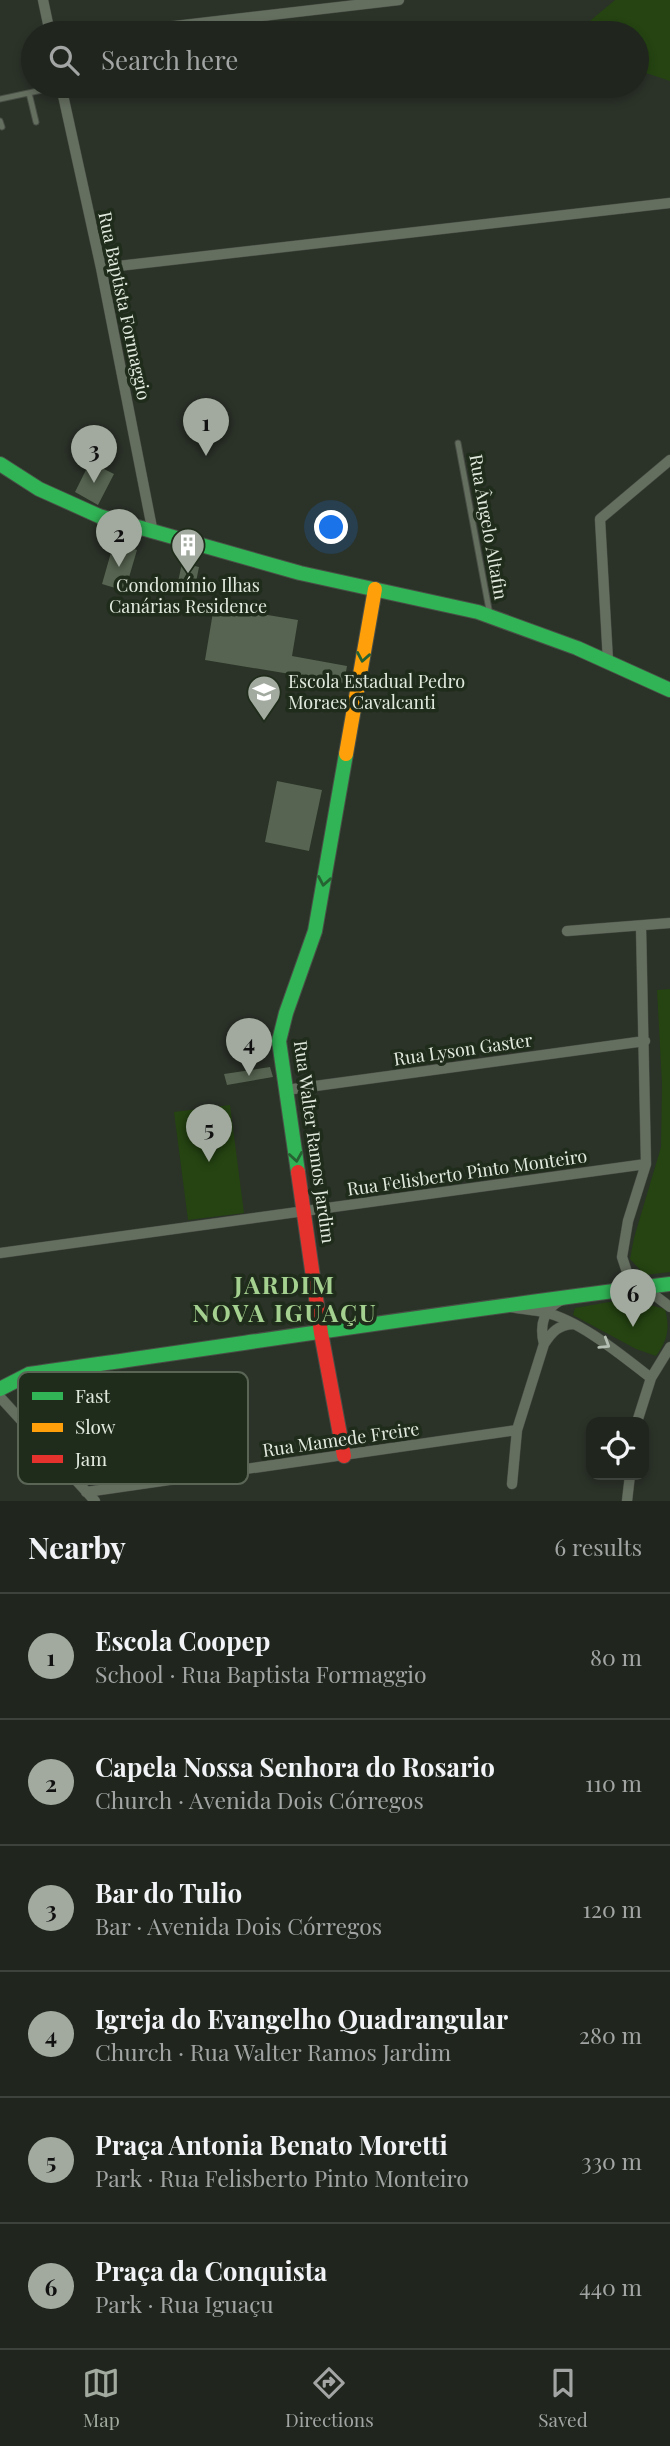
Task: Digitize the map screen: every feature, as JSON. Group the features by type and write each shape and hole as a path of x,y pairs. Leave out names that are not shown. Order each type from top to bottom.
{"street":[{"path":"43,0 47,21"},
{"path":"218,21 399,0"},
{"name":"Rua Baptista Formaggio","path":"64,98 101,268 153,533"},
{"path":"101,268 670,203"},
{"path":"608,661 600,519 670,460"},
{"path":"0,464 39,489 99,516 300,573 491,616 577,648 670,690"},
{"name":"Rua Walter Ramos Jardim","path":"344,1456 321,1333 279,1041 282,1024 306,963 315,931 375,589"},
{"path":"568,931 670,923"},
{"path":"642,926 646,1164 628,1221 622,1257 636,1289 653,1294 670,1307"},
{"name":"Rua Lyson Gaster","path":"286,1090 645,1041"},
{"name":"Rua Felisberto Pinto Monteiro","path":"0,1253 646,1164"},
{"path":"43,1372 575,1294 670,1284"},
{"path":"544,1344 541,1333 545,1312 556,1302 575,1294"},
{"path":"497,1305 545,1312 573,1324 651,1378"},
{"path":"512,1484 517,1430 544,1344 561,1325 573,1324"},
{"path":"639,1417 651,1378 670,1347"},
{"path":"0,1389 18,1380"},
{"path":"0,1397 18,1417"},
{"name":"Rua Mamede Freire","path":"248,1469 517,1430"},
{"path":"627,1501 629,1480"},
{"path":"79,1484 95,1501"},
{"name":"Rua Mamede Freire","path":"86,1492 143,1484"}],"lane":[{"path":"0,99 21,95"},
{"path":"30,98 36,122"},
{"name":"Rua Ângelo Altafin","path":"458,443 491,616"}],"green space":[{"path":"615,0 670,0 670,81 649,74 649,21 590,21"},
{"path":"670,989 670,1272 645,1275 630,1259 661,1147 662,1084 657,990"},
{"path":"230,1105 244,1213 188,1220 174,1112"},
{"path":"626,1299 665,1309 667,1334 656,1356 636,1349 573,1315 575,1308"}],"building":[{"path":"90,462 114,474 98,505 75,492"},
{"path":"114,542 137,550 125,591 102,584"},
{"name":"Condomínio Ilhas Canárias Residence","path":"182,563 199,567 195,587 178,582"},
{"path":"214,606 298,620 292,656 347,666 344,683 205,660"},
{"path":"277,781 322,790 309,851 265,842"},
{"path":"270,1067 273,1077 227,1085 224,1074"}],"traffic: fast":[{"path":"0,464 39,489 99,516 300,573 478,612 577,648 670,690"},
{"path":"298,1172 279,1041 315,931 346,754"},
{"path":"43,1372 670,1284"},
{"path":"0,1389 18,1380"}],"traffic: slow":[{"path":"346,754 375,589"}],"traffic: jam":[{"path":"298,1172 321,1333 344,1456"}],"place":[{"name":"Escola Coopep","path":"206,456"},
{"name":"Bar do Tulio","path":"94,483"},
{"name":"Capela Nossa Senhora do Rosario","path":"119,567"},
{"name":"Condomínio Ilhas Canárias Residence","path":"188,575"},
{"name":"Escola Estadual Pedro Moraes Cavalcanti","path":"264,722"},
{"name":"Igreja do Evangelho Quadrangular","path":"249,1076"},
{"name":"Praça Antonia Benato Moretti","path":"209,1162"},
{"name":"Praça da Conquista","path":"633,1327"}],"district":[{"name":"JARDIM NOVA IGUAÇU","path":"285,1300"}]}
